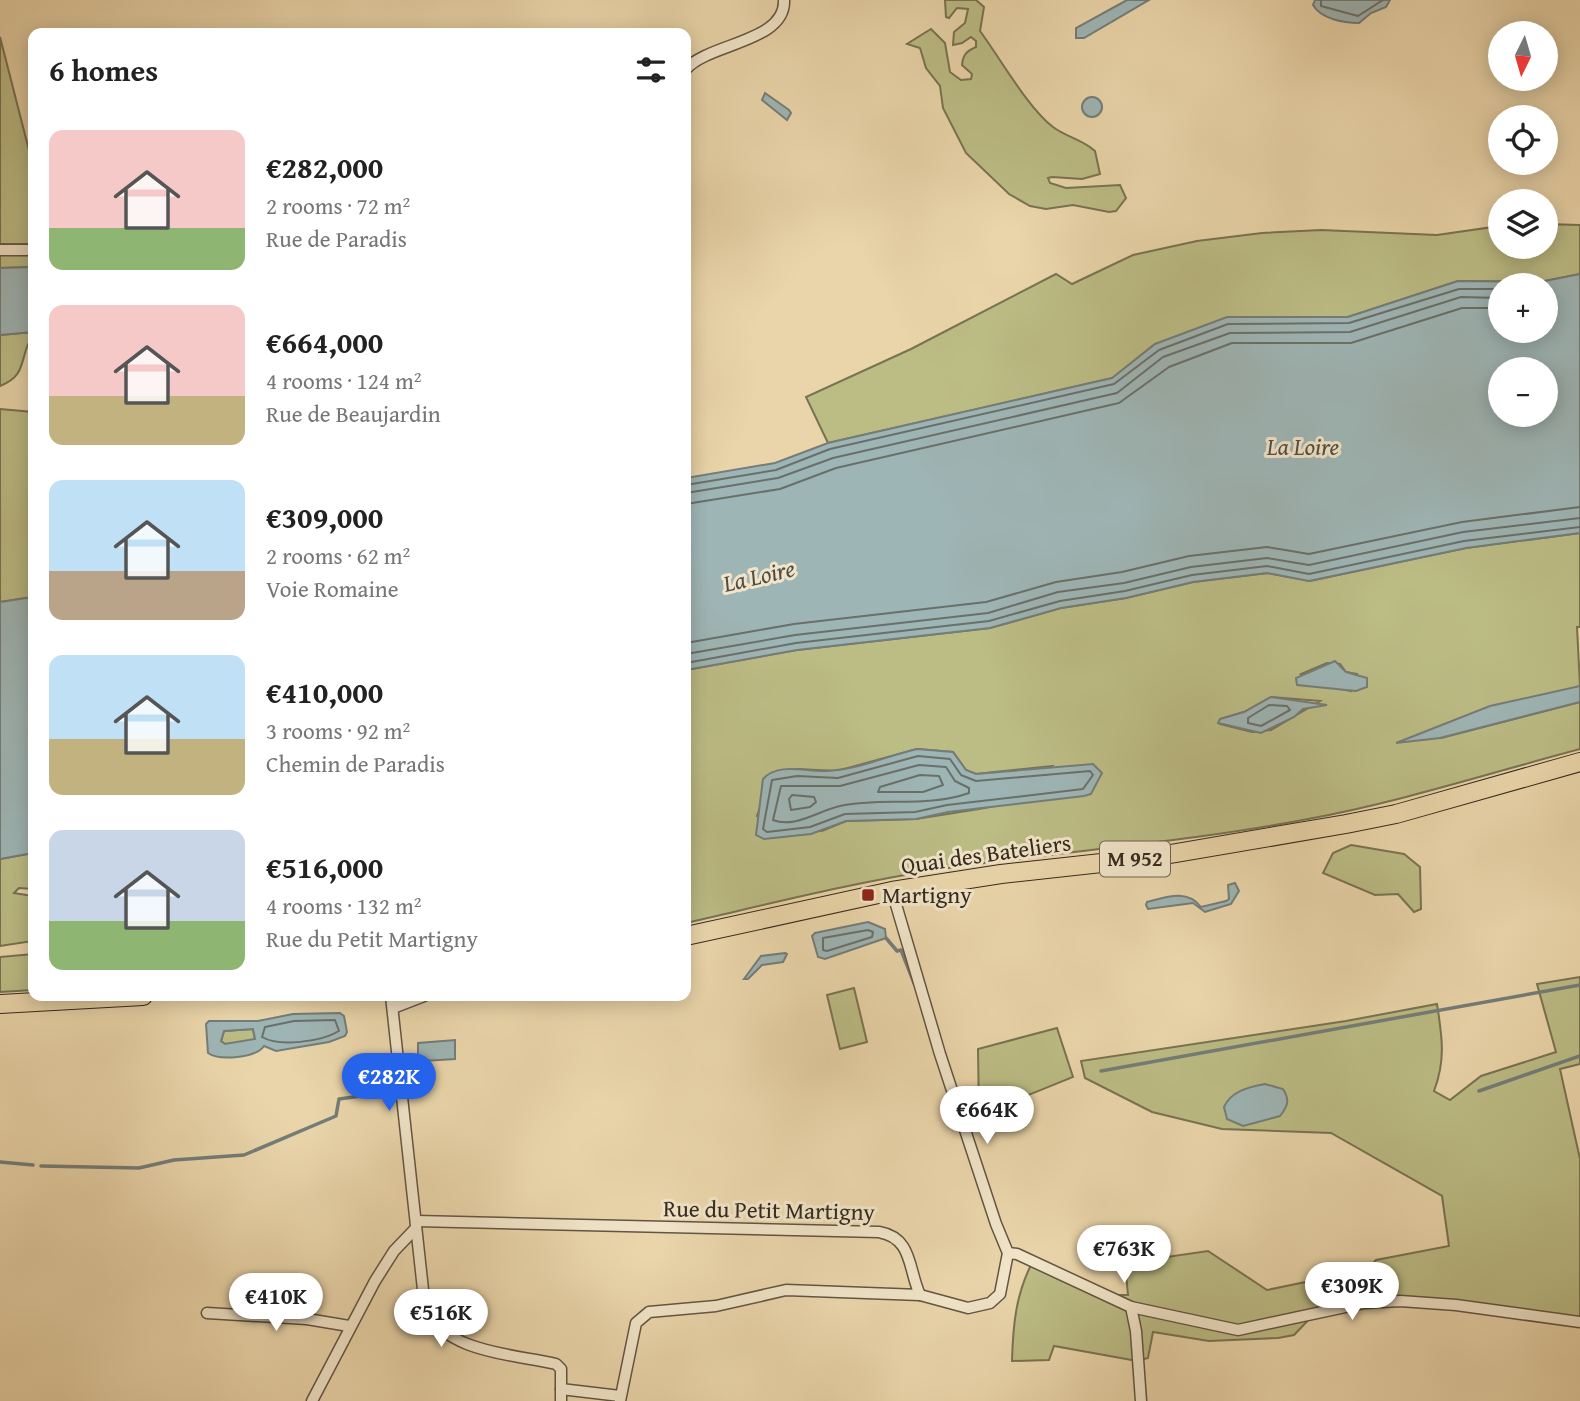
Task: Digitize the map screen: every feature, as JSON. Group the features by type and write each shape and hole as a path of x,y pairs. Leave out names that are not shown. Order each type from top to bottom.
{"main road":[{"name":"Quai des Bateliers","path":"691,935 892,891 1001,874 1147,858 1314,830 1396,814 1580,762"},
{"path":"0,1004 54,1001"}],"street":[{"path":"691,65 706,54 772,26 780,17 784,0"},
{"path":"0,250 28,250"},
{"path":"392,1001 424,1301 433,1322 442,1331 467,1345 556,1364 561,1369 561,1395 620,1398 636,1323 649,1312 716,1306 786,1290 920,1295 968,1308 990,1303 1000,1294 1008,1253 940,1054 892,891"},
{"path":"393,1009 412,1001"},
{"path":"312,1401 349,1326 394,1251 416,1224"},
{"name":"Rue du Petit Martigny","path":"416,1224 879,1232 894,1235 903,1244 920,1295"},
{"path":"1008,1253 1017,1254 1131,1307 1238,1330 1364,1303 1390,1301 1456,1305 1580,1322"},
{"path":"1131,1307 1136,1331 1141,1401"},
{"path":"207,1313 307,1319 349,1326"}],"green space":[{"path":"945,0 976,0 984,7 980,31 1024,95 1053,127 1095,151 1100,174 1082,179 1052,177 1048,178 1050,183 1066,188 1120,185 1126,198 1116,211 1073,205 1046,209 1030,206 1009,194 966,153 943,108 940,86 926,68 920,48 907,44 931,29 945,43 950,72 961,80 971,79 972,74 962,65 966,53 976,47 976,41 971,37 953,45 954,32 965,23 968,9 957,8 949,18 946,17"},
{"path":"0,37 28,146 28,244 0,244"},
{"path":"1558,224 1580,225 1580,274 1558,278 1558,273 1488,273 1488,281 1458,281 1348,317 1155,344 1113,378 828,443 806,397 911,349 1056,274 1072,284 1133,255 1197,241 1262,233 1321,230 1437,235 1488,228 1488,259 1558,259"},
{"path":"28,253 28,267 0,268 0,254"},
{"path":"28,332 28,344 17,374 0,386 0,335"},
{"path":"0,409 28,412 28,598 0,602"},
{"path":"1580,533 1580,627 1577,627 1580,686 1441,738 1580,702 1580,749 1411,796 1308,819 904,875 691,922 691,669 797,650 990,628 1061,608 1126,598 1193,582 1268,573 1310,581 1466,548","holes":["1327,663 1340,664 1346,672 1357,674 1351,691 1328,686 1301,674","1271,697 1320,701 1271,730 1252,732 1220,724 1220,719 1244,712","917,749 953,752 966,770 976,774 1052,766 1010,803 979,809 916,819 846,821 822,831 757,816 762,802 763,779 797,769 837,771"]},
{"path":"1351,845 1404,854 1420,867 1421,909 1414,912 1398,894 1375,895 1323,873 1333,853"},
{"path":"28,854 28,889 19,888 14,893 28,895 28,942 0,946 0,859"},
{"path":"28,954 28,990 0,992 0,957"},
{"path":"1580,977 1580,1064 1560,1069 1580,1159 1580,1322 1400,1301 1315,1313 1294,1335 1278,1338 1209,1341 1153,1332 1148,1358 1137,1361 1054,1346 1049,1360 1012,1361 1016,1309 1033,1261 1111,1295 1128,1295 1125,1263 1208,1251 1267,1290 1368,1269 1376,1260 1449,1246 1442,1196 1331,1133 1222,1129 1152,1112 1085,1078 1081,1061 1346,1021 1437,1004 1442,1058 1434,1091 1450,1100 1481,1076 1556,1052 1537,984"},
{"path":"854,988 867,1042 840,1049 827,995"},
{"path":"1057,1028 1073,1077 979,1115 978,1049"},
{"path":"253,1029 255,1039 251,1041 225,1044 221,1041 224,1031"}],"water":[{"path":"1127,0 1149,0 1084,38 1076,38 1076,28"},
{"path":"1315,0 1390,0 1386,7 1371,13 1359,23 1340,21 1321,14 1313,5"},
{"path":"765,93 789,110 791,113 787,120 762,100"},
{"path":"1092,97 1099,100 1102,107 1099,114 1092,117 1085,114 1082,107 1085,100"},
{"path":"28,267 28,332 0,335 0,268"},
{"name":"La Loire","path":"1580,274 1580,533 1466,548 1309,581 1267,573 1193,582 1126,598 1061,608 990,628 797,650 691,669 691,477 775,463 828,443 1112,378 1155,344 1227,317 1348,317 1458,281 1488,281 1488,343 1558,343 1558,278"},
{"path":"28,598 28,854 0,859 0,602"},
{"path":"1335,661 1346,672 1367,678 1367,687 1356,691 1297,685 1296,678"},
{"path":"1580,686 1580,702 1440,738 1396,743 1490,706"},
{"path":"1271,697 1327,705 1303,709 1294,717 1261,733 1218,723 1220,719 1244,712"},
{"path":"917,749 953,752 966,770 976,774 1093,764 1102,773 1091,794 1084,796 948,812 916,819 846,821 811,834 764,839 756,835 763,779 769,774 784,769 826,771 849,768"},
{"path":"1235,883 1239,891 1231,904 1205,912 1193,903 1148,909 1146,905 1147,902 1176,896 1189,898 1201,907 1226,901 1229,899 1228,885"},
{"path":"868,922 885,929 886,938 825,959 818,957 812,936 815,933"},
{"path":"787,954 783,962 762,965 748,979 744,979 761,956"},
{"path":"340,1013 344,1016 347,1032 345,1036 329,1042 276,1051 264,1046 246,1056 220,1057 208,1053 206,1024 209,1021 258,1021 293,1014","holes":["253,1029 255,1039 225,1044 221,1041 224,1031"]},
{"path":"455,1040 455,1059 423,1061 418,1057 418,1043"},
{"path":"368,1058 382,1060 381,1086 369,1082"},
{"path":"1265,1084 1283,1089 1287,1096 1285,1109 1280,1116 1243,1126 1227,1119 1224,1107 1231,1097 1247,1088"}],"waterway":[{"path":"886,938 897,951 901,950 914,983"},
{"path":"1101,1071 1580,985"},
{"path":"1479,1091 1580,1056"},
{"path":"41,1166 139,1168 174,1160 244,1155 336,1116 339,1099 361,1096 364,1087 372,1079"},
{"path":"0,1162 33,1165"}],"place":[{"name":"Martigny","path":"868,895"}]}
